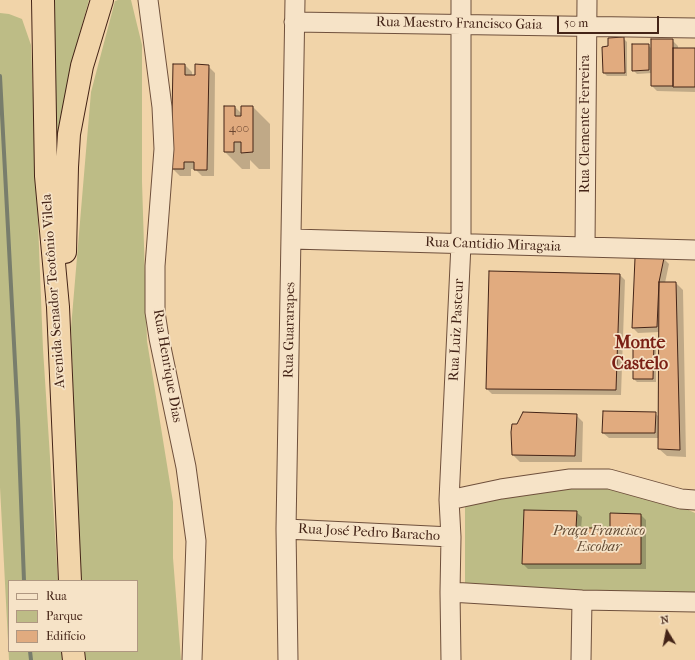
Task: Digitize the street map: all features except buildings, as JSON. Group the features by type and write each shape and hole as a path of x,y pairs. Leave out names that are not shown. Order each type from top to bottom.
{"highway":[{"name":"Avenida Senador Teotônio Vilela","path":"43,0 46,176 58,307 70,580"},
{"path":"58,307 65,255 69,134 82,66 102,0"}],"street":[{"name":"Rua Henrique Dias","path":"148,0 162,107 164,149 156,266 155,312 186,467 196,541 192,660"},
{"name":"Rua Guararapes","path":"288,660 286,529 295,0"},
{"name":"Rua Luiz Pasteur","path":"451,660 451,537 449,500 461,244 461,0"},
{"name":"Rua Clemente Ferreira","path":"585,247 587,0"},
{"name":"Rua Maestro Francisco Gaia","path":"294,22 695,28"},
{"name":"Rua Cantidio Miragaia","path":"292,239 695,250"},
{"path":"449,500 501,489 570,479 609,479 681,499 695,500"},
{"name":"Rua José Pedro Baracho","path":"286,529 451,537"},
{"path":"450,592 582,600 695,602"},
{"path":"581,660 582,600"}],"green space":[{"path":"49,0 89,0 72,61 55,154"},
{"path":"131,0 142,45 142,182 147,341 173,502 173,558 181,660 83,660 82,652 138,652 138,580 80,580 71,328 91,92 115,1"},
{"path":"0,13 9,14 22,19 31,45 43,349 58,580 8,580 8,641 0,487"},
{"name":"Praça Francisco Escobar","path":"570,487 609,487 680,506 695,513 695,594 465,589 465,506 478,499"},
{"path":"9,652 62,652 63,660 9,660"}],"waterway":[{"path":"0,76 18,420 24,580"},
{"path":"30,652 31,660"}],"district":[{"name":"Monte Castelo","path":"640,354"}]}
